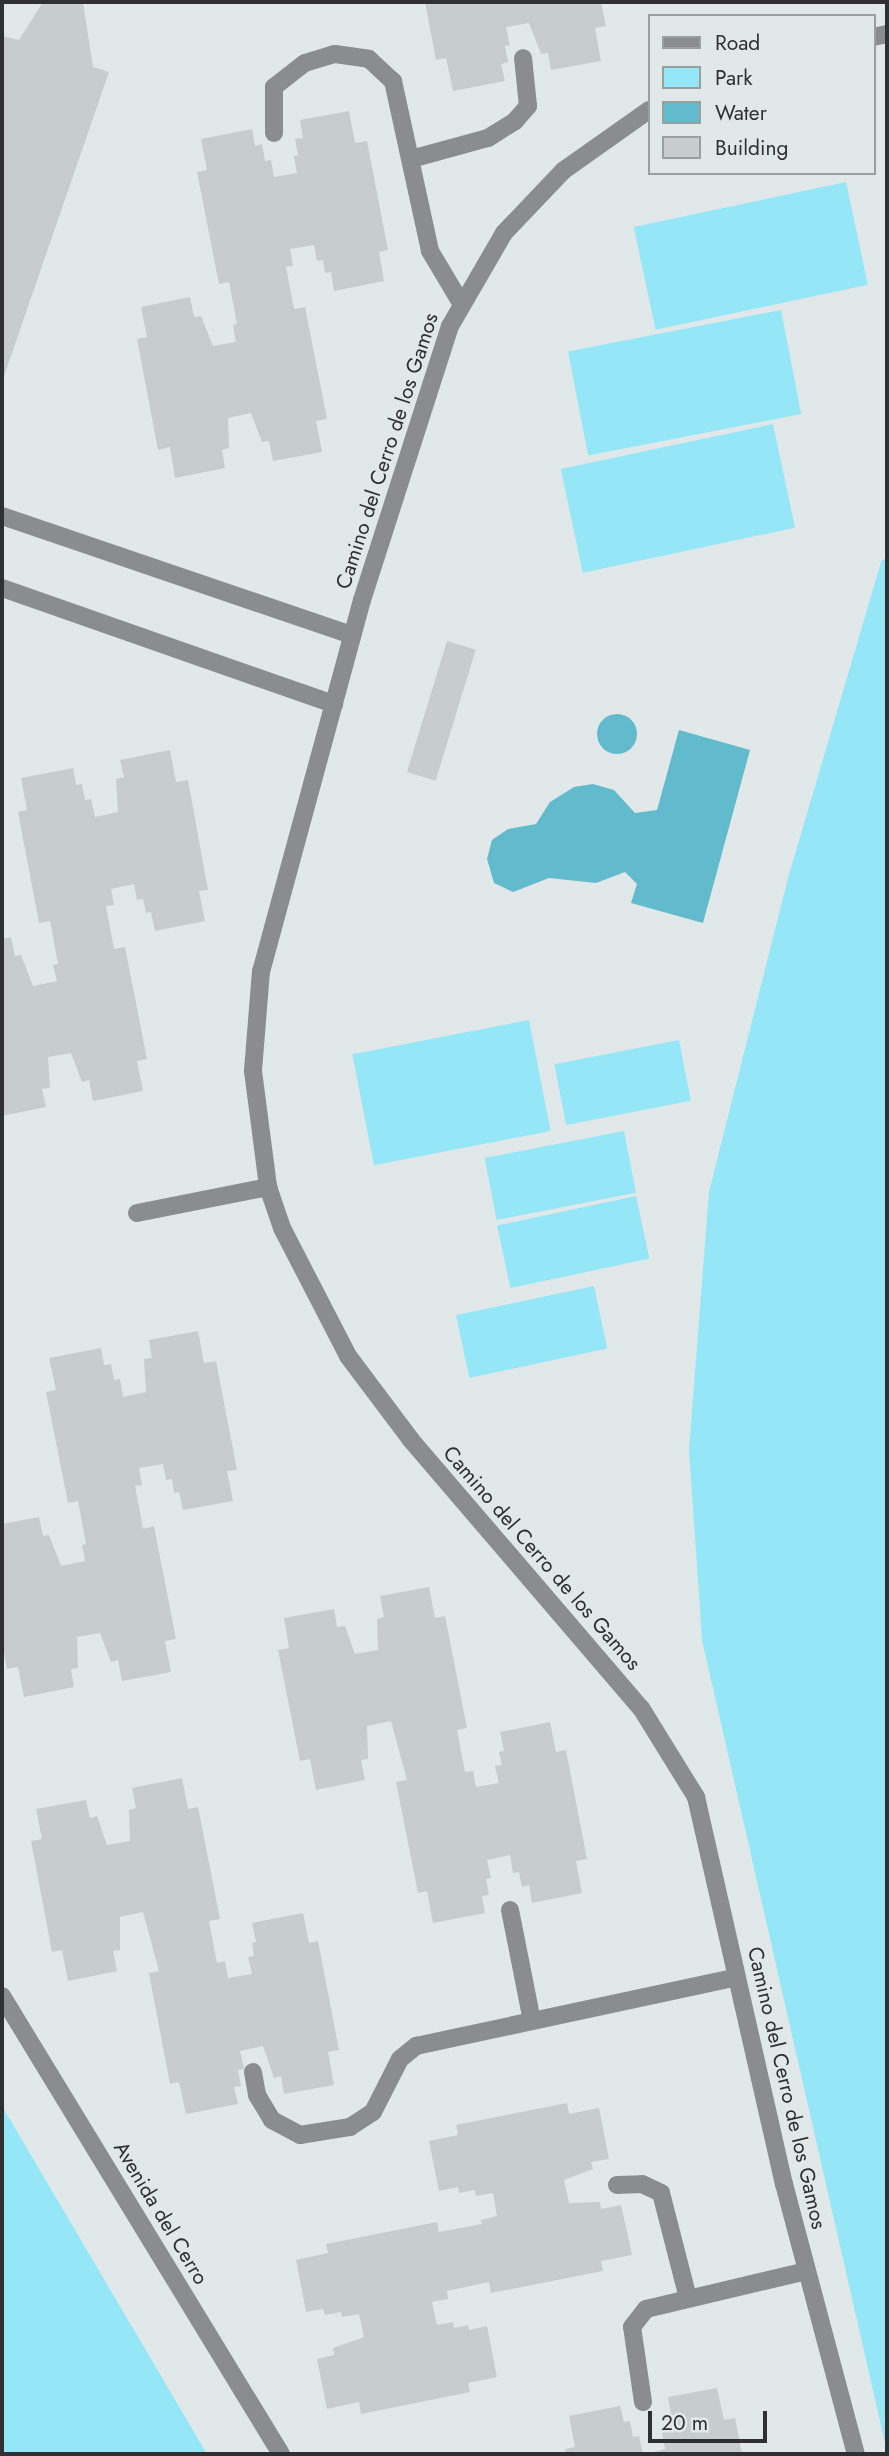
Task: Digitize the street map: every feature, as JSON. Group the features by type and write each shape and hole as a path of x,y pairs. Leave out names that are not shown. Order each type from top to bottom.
{"street":[{"path":"274,133 274,87 305,63 335,54 369,59 393,80 430,251 461,303"},
{"path":"411,159 488,138 514,121 528,106 523,58"},
{"name":"Camino del Cerro de los Gamos","path":"648,111 563,171 504,233 450,326 352,635 261,971 253,1071 268,1187 282,1228 348,1356 411,1440 641,1708 696,1797 807,2271 856,2454"},
{"path":"2,516 352,635"},
{"path":"2,588 334,704"},
{"path":"137,1213 268,1187"},
{"path":"510,1910 532,2021"},
{"path":"253,2073 257,2095 272,2120 300,2134 349,2127 373,2112 400,2059 416,2046 737,1978"},
{"name":"Avenida del Cerro","path":"2,1996 281,2454"},
{"path":"617,2185 642,2184 661,2193 688,2298"},
{"path":"643,2402 632,2327 646,2309 807,2271"}],"green space":[{"path":"846,182 868,285 656,330 634,227"},
{"path":"781,310 801,414 588,455 568,351"},
{"path":"773,424 795,528 583,573 561,469"},
{"path":"882,559 887,561 887,2452 702,1640 689,1449 709,1192 788,878"},
{"path":"529,1020 551,1131 374,1165 352,1054"},
{"path":"679,1040 691,1101 566,1125 554,1064"},
{"path":"624,1131 636,1193 497,1220 485,1158"},
{"path":"636,1196 649,1259 510,1288 497,1226"},
{"path":"594,1286 607,1349 469,1378 456,1315"},
{"path":"2,2106 207,2454 2,2454"}],"water":[{"path":"617,714 625,715 631,720 636,726 636,742 631,748 625,753 617,754 609,753 603,748 598,742 597,734 598,726 603,720 609,715"},
{"path":"679,730 750,750 703,923 631,903 637,884 625,872 596,883 549,878 513,892 494,883 487,859 492,840 508,829 536,824 550,802 574,787 593,784 614,790 635,813 657,810"}],"building":[{"path":"43,2 83,2 93,67 109,72 2,382 2,36 19,40"},
{"path":"425,2 601,2 606,26 595,28 601,61 551,70 548,53 541,54 529,23 506,27 510,45 505,46 508,62 501,64 505,81 453,91 446,58 436,60"},
{"path":"349,111 355,143 367,141 388,250 379,252 384,281 334,291 331,272 325,273 323,260 317,261 314,245 290,249 293,266 286,267 294,309 305,307 327,419 316,421 322,452 273,461 269,441 262,442 251,413 228,418 229,448 222,450 225,468 175,478 170,447 158,450 137,339 147,337 141,307 190,297 194,317 201,316 213,346 236,342 233,325 237,324 229,282 219,284 197,172 207,170 201,139 252,129 255,146 262,144 265,161 271,160 274,177 297,173 295,139 303,138 300,120"},
{"path":"447,641 476,650 436,781 407,772"},
{"path":"170,750 176,782 188,780 208,890 199,891 205,921 155,931 151,912 146,913 143,899 137,900 134,884 111,889 114,905 106,906 114,949 125,947 147,1059 137,1061 143,1091 93,1101 89,1080 82,1082 71,1053 48,1057 50,1088 42,1089 46,1107 2,1116 2,939 11,937 15,956 21,955 33,986 57,981 53,965 58,964 50,921 39,923 18,812 27,810 21,778 73,768 76,785 82,784 85,800 91,799 95,817 118,812 116,779 124,777 120,760"},
{"path":"198,1331 204,1363 216,1361 237,1470 227,1471 233,1501 183,1510 179,1492 174,1493 172,1479 166,1480 163,1464 139,1468 142,1485 135,1486 143,1529 154,1526 176,1639 165,1641 171,1672 122,1681 118,1660 111,1662 100,1633 77,1637 78,1668 71,1669 74,1687 24,1697 18,1667 7,1669 2,1640 2,1524 39,1517 43,1536 49,1535 61,1566 85,1561 82,1545 86,1544 78,1501 68,1503 46,1392 56,1390 49,1358 101,1348 104,1365 111,1364 114,1380 120,1379 123,1397 146,1392 144,1359 152,1358 149,1340"},
{"path":"429,1587 435,1618 445,1616 467,1728 457,1730 465,1772 473,1771 476,1787 499,1783 495,1766 502,1765 499,1752 504,1751 500,1732 550,1722 556,1752 566,1750 587,1859 576,1861 582,1893 532,1903 529,1885 522,1887 519,1872 513,1873 510,1855 487,1860 491,1878 486,1879 489,1895 482,1896 485,1913 433,1923 427,1891 418,1893 396,1782 407,1780 391,1721 367,1726 368,1759 361,1760 365,1780 316,1790 310,1759 300,1761 278,1650 289,1648 284,1618 334,1609 337,1627 345,1626 355,1654 378,1650 377,1619 384,1617 380,1596"},
{"path":"182,1778 188,1809 198,1807 220,1919 209,1921 217,1963 225,1961 228,1978 252,1974 248,1957 254,1956 252,1943 256,1942 252,1923 303,1913 309,1943 318,1941 339,2050 328,2052 334,2085 284,2094 281,2076 274,2078 263,2046 240,2051 244,2069 238,2070 241,2086 234,2087 238,2104 186,2114 179,2082 170,2084 149,1973 159,1971 143,1912 120,1917 120,1950 113,1951 117,1971 68,1981 62,1950 52,1952 31,1841 42,1839 36,1809 86,1800 90,1818 97,1816 107,1845 130,1841 129,1810 136,1808 132,1788"},
{"path":"567,2103 569,2114 599,2108 609,2159 591,2162 593,2169 564,2180 569,2203 600,2202 601,2209 621,2205 632,2255 601,2261 603,2271 491,2293 489,2282 447,2291 448,2299 432,2302 437,2325 453,2322 454,2328 468,2325 469,2330 487,2326 497,2377 468,2383 470,2392 361,2414 359,2402 327,2409 317,2359 334,2355 333,2348 364,2337 359,2314 342,2317 341,2312 325,2315 323,2309 306,2312 296,2260 328,2253 326,2244 437,2222 439,2232 482,2224 481,2220 497,2216 493,2193 476,2196 475,2190 459,2193 458,2187 439,2191 429,2141 458,2135 456,2125"},
{"path":"717,2388 724,2420 735,2418 742,2454 647,2454 665,2449 662,2432 666,2431 664,2416 671,2415 668,2397"},
{"path":"620,2406 624,2422 630,2421 633,2437 639,2436 643,2454 566,2454 565,2449 575,2447 569,2416"}]}
